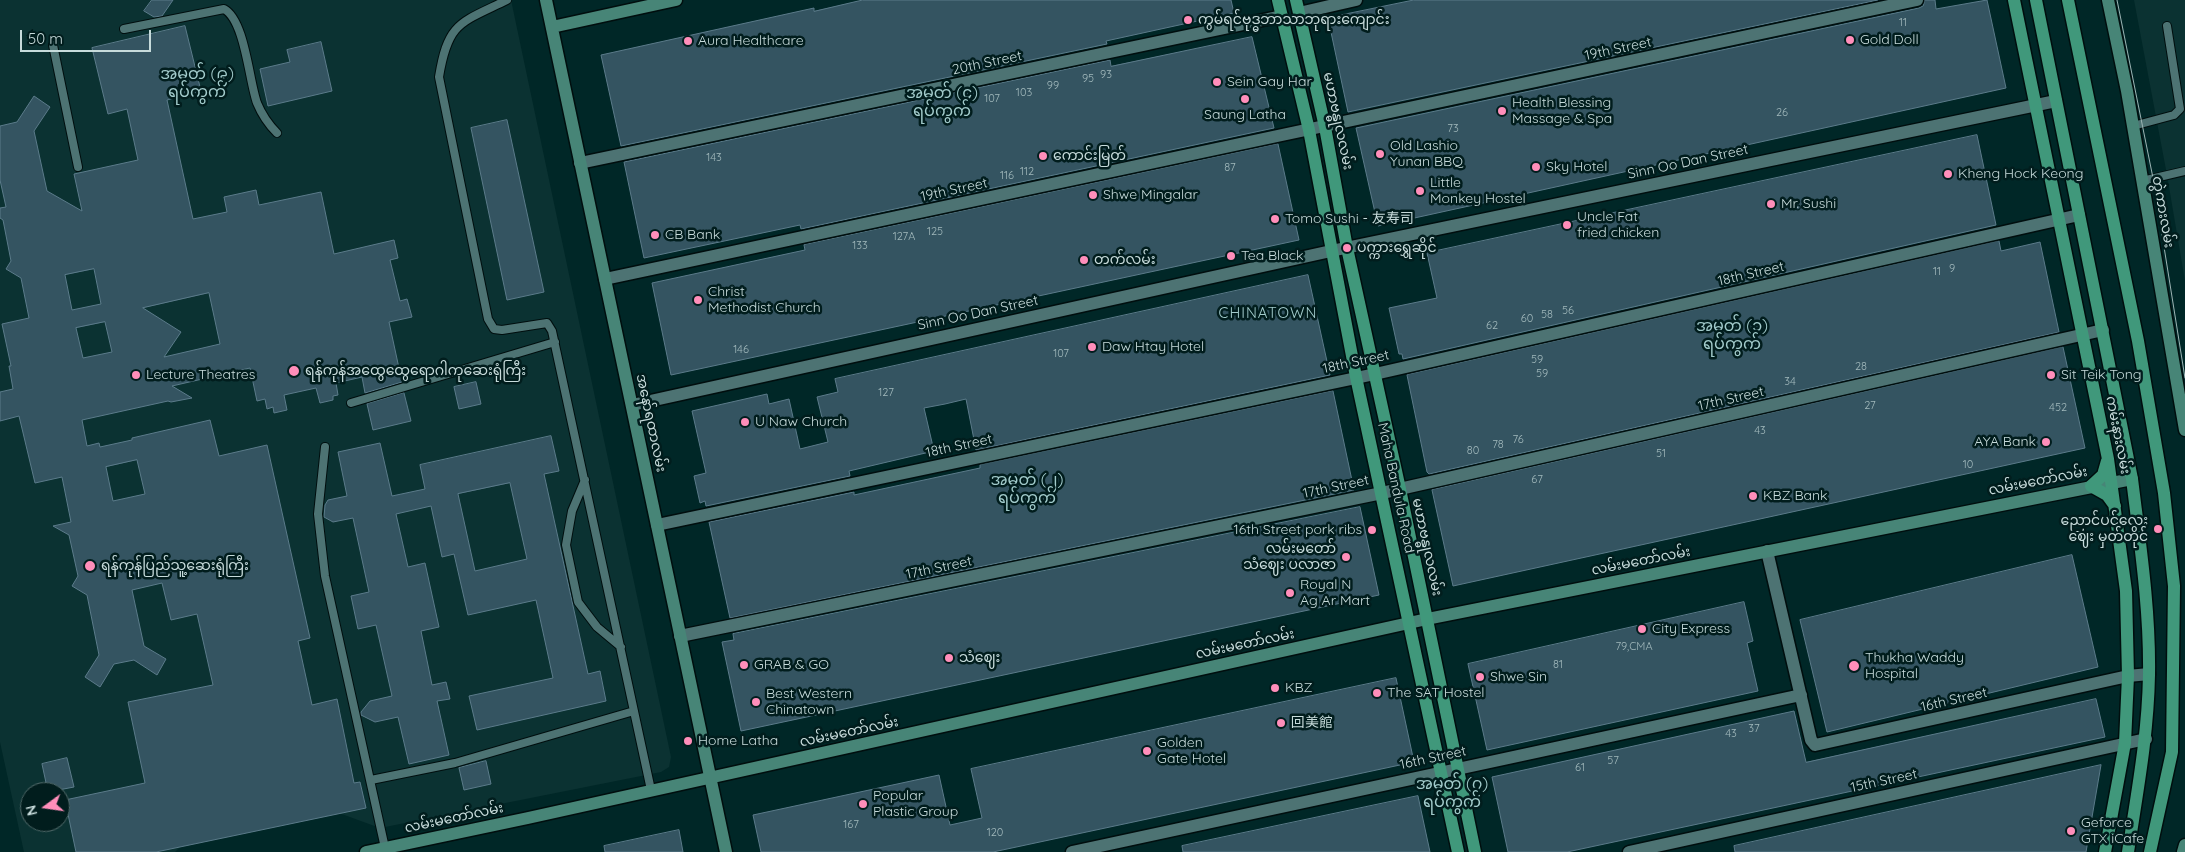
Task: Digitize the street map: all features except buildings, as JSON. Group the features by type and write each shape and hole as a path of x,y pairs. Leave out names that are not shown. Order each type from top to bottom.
{"main road":[{"name":"အနော်ရထာလမ်း","path":"546,0 726,852"},
{"path":"552,28 676,0"},
{"path":"1278,0 1309,130"},
{"name":"ကမ်းနားလမ်း","path":"2014,0 2108,459 2126,591 2128,676 2125,743 2105,852"},
{"name":"ကမ်းနားလမ်း","path":"2036,0 2132,479 2145,589 2149,674 2146,740 2128,852"},
{"path":"2068,0 2138,341 2164,493 2174,586 2172,752 2150,852"},
{"name":"တွဲကားလမ်း","path":"2108,0 2133,126 2185,430"},
{"name":"မဟာဗန္ဓုလလမ်း","path":"1298,6 1325,127 1347,248 1476,852"},
{"name":"Maha Bandula Road","path":"1309,130 1330,251 1356,377 1458,852"},
{"path":"2108,459 2103,475 2091,486 2107,495 2116,508"},
{"name":"လမ်းမတော်လမ်း","path":"366,852 385,848 418,846 651,790 1427,619 2132,479"},
{"path":"2183,852 2185,845"}],"street":[{"path":"1298,6 1356,0"},
{"name":"19th Street","path":"605,279 1918,0"},
{"name":"20th Street","path":"580,163 1282,16"},
{"name":"Sinn Oo Dan Street","path":"1347,248 2056,101"},
{"name":"18th Street","path":"657,525 1375,374 2079,215"},
{"path":"1330,251 1347,248"},
{"name":"Sinn Oo Dan Street","path":"632,405 1330,251"},
{"name":"17th Street","path":"680,636 1382,493 2103,330"},
{"name":"16th Street","path":"1767,551 1811,740 1815,745 2128,676 2149,674"},
{"name":"16th Street","path":"1072,852 1441,771 1801,696"},
{"name":"15th Street","path":"1629,852 2125,743 2146,740"}],"lane":[{"path":"507,0 470,18 453,31 443,51 439,77 488,319 494,329 502,330 536,323 547,323 552,331 651,790"},
{"path":"124,29 206,12 224,10 231,13 239,30 257,104 267,124 277,133"},
{"path":"2133,126 2174,115 2180,109 2167,26"},
{"path":"52,45 78,167"},
{"path":"2142,181 2185,171"},
{"path":"351,403 555,342"},
{"path":"325,447 318,514 325,576 385,848"},
{"path":"585,480 572,511 566,545 578,602 596,627 621,648"},
{"path":"371,780 455,763 634,711"}],"shaded area":[{"name":"ရန်ကုန်အထွေထွေရောဂါကုဆေးရုံကြီး","path":"0,0 511,0 671,757 669,767 661,772 380,828 339,813 180,847 175,852 24,852 0,742"},
{"path":"2134,0 2185,0 2185,281 2167,175"}],"tram line":[{"path":"2117,0 2153,178 2185,378"}],"place":[{"name":"ကွမ်ရင်ဗုဒ္ဓဘာသာဘုရားကျောင်း","path":"1188,20"},
{"name":"Gold Doll","path":"1850,40"},
{"name":"Aura Healthcare","path":"688,41"},
{"name":"Sein Gay Har","path":"1217,82"},
{"name":"Saung Latha","path":"1245,99"},
{"name":"Health Blessing Massage & Spa","path":"1502,111"},
{"name":"Old Lashio Yunan BBQ","path":"1380,154"},
{"name":"ကောင်းမြတ်","path":"1043,156"},
{"name":"Sky Hotel","path":"1536,167"},
{"name":"Kheng Hock Keong","path":"1948,174"},
{"name":"Little Monkey Hostel","path":"1420,191"},
{"name":"Shwe Mingalar","path":"1093,195"},
{"name":"Mr. Sushi","path":"1771,204"},
{"name":"Tomo Sushi - 友寿司","path":"1275,219"},
{"name":"Uncle Fat fried chicken","path":"1567,225"},
{"name":"CB Bank","path":"655,235"},
{"name":"ပက္ကားရွှေဆိုင်","path":"1347,248"},
{"name":"Tea Black","path":"1231,256"},
{"name":"တက်လမ်း","path":"1084,260"},
{"name":"Christ Methodist Church","path":"698,300"},
{"name":"Daw Htay Hotel","path":"1092,347"},
{"name":"ရန်ကုန်အထွေထွေရောဂါကုဆေးရုံကြီး","path":"294,371"},
{"name":"Lecture Theatres","path":"136,375"},
{"name":"Sit Teik Tong","path":"2051,375"},
{"name":"U Naw Church","path":"745,422"},
{"name":"AYA Bank","path":"2046,442"},
{"name":"KBZ Bank","path":"1753,496"},
{"name":"ညောင်ပင်လေး ဈေး မှတ်တိုင်","path":"2158,529"},
{"name":"16th Street pork ribs","path":"1372,530"},
{"name":"လမ်းမတော် သံဈေး ပလာဇာ","path":"1346,557"},
{"name":"ရန်ကုန်ပြည်သူ့ဆေးရုံကြီး","path":"90,566"},
{"name":"Royal N Ag Ar Mart","path":"1290,593"},
{"name":"City Express","path":"1642,629"},
{"name":"သံဈေး","path":"949,658"},
{"name":"GRAB & GO","path":"744,665"},
{"name":"Thukha Waddy Hospital","path":"1854,666"},
{"name":"Shwe Sin","path":"1480,677"},
{"name":"KBZ","path":"1275,688"},
{"name":"The SAT Hostel","path":"1377,693"},
{"name":"Best Western Chinatown","path":"756,702"},
{"name":"回美館","path":"1281,723"},
{"name":"Home Latha","path":"688,741"},
{"name":"Golden Gate Hotel","path":"1147,751"},
{"name":"Popular Plastic Group","path":"863,804"},
{"name":"Geforce GTX iCafe","path":"2071,831"}],"district":[{"name":"အမှတ် (၉) ရပ်ကွက်","path":"197,83"},
{"name":"အမှတ် (၄) ရပ်ကွက်","path":"942,102"},
{"name":"CHINATOWN","path":"1268,313"},
{"name":"အမှတ် (၁) ရပ်ကွက်","path":"1732,335"},
{"name":"အမှတ် (၂) ရပ်ကွက်","path":"1027,489"},
{"name":"အမှတ် (၇) ရပ်ကွက်","path":"1452,793"}]}
